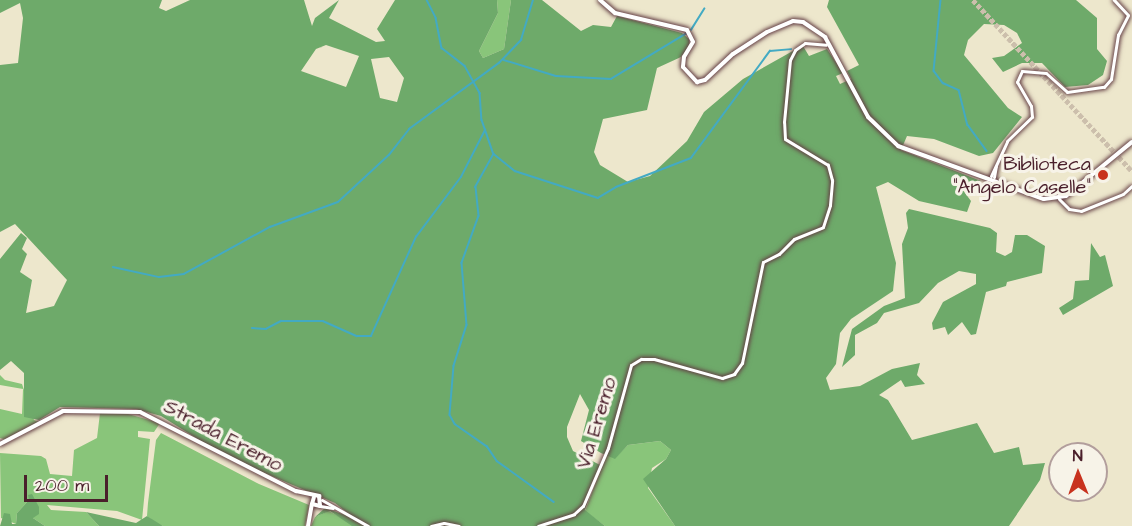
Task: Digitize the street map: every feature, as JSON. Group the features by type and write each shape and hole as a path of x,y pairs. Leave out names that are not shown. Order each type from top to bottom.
{"main road":[{"path":"600,0 615,13 687,30 693,42 684,57 683,67 697,82 783,23 803,22 816,29 827,45 868,117 898,146 992,178 1044,200 1059,200 1132,142"},
{"name":"Strada Eremo","path":"0,444 63,411 140,412 296,491 322,500"},
{"name":"Strada Eremo","path":"296,491 311,503 319,506"},
{"path":"308,526 314,497"},
{"path":"310,519 322,500"}],"street":[{"path":"992,178 1007,141 1032,117 1031,106 1017,82 1022,71 1046,73 1067,92 1104,87 1111,79 1118,34 1128,15 1114,0"},
{"name":"Via Eremo","path":"538,526 574,514 584,506 608,448 630,364 641,359 654,359 722,378 734,374 742,363 763,262 779,254 794,239 823,227 830,205 832,180 828,165 785,139 784,131 786,87 795,50 806,42 827,45"},
{"path":"1059,200 1069,208 1080,211 1123,194 1132,186"},
{"path":"322,500 368,526"},
{"path":"319,506 338,510"},
{"path":"432,526 444,523 459,526"}],"green space":[{"path":"0,0 162,0 159,8 166,11 190,0 304,0 312,26 315,18 339,0 329,18 376,42 385,41 377,29 395,0 497,0 498,13 479,51 483,58 504,49 511,0 542,0 581,31 593,25 611,27 617,16 682,33 689,39 689,46 681,57 657,68 647,110 603,119 594,152 600,165 628,182 650,176 687,141 704,112 743,79 803,46 809,56 827,49 843,73 836,76 840,84 851,79 847,71 859,65 827,7 829,0 1076,0 1097,18 1097,49 1107,61 1103,75 1088,85 1065,87 1042,63 1022,63 1003,72 992,58 1004,56 1022,43 1017,33 1004,25 984,24 968,40 964,55 1008,108 1022,117 993,153 979,156 934,139 907,136 901,150 981,181 965,184 962,189 971,201 967,212 919,201 888,182 876,187 896,263 893,291 851,319 840,333 836,364 826,378 830,390 860,386 892,369 920,363 917,375 925,384 905,387 901,380 879,395 888,400 912,440 977,423 994,453 1019,447 1023,465 1045,463 1040,480 1009,526 675,526 643,479 666,459 671,450 660,441 628,445 615,459 581,441 589,410 580,394 567,427 567,437 573,451 600,465 585,510 605,526 352,526 330,511 315,517 325,508 354,518 335,503 225,456 161,416 136,409 60,407 39,420 24,417 24,373 11,361 0,370 0,259 21,233 27,238 22,249 27,254 20,272 32,280 26,313 54,306 67,280 15,224 0,232 0,65 18,63 23,18 20,3 0,13","holes":["326,45 359,56 346,87 301,71 316,49","389,57 404,78 397,102 380,98 371,59"]},
{"path":"497,0 511,0 504,49 483,58 479,51 498,13"},
{"path":"909,209 990,228 997,233 996,252 1005,256 1012,252 1015,235 1027,235 1045,246 1042,273 1007,282 1006,286 986,292 976,334 971,335 962,322 948,335 945,327 933,330 932,323 943,302 976,284 976,274 959,271 938,283 919,303 884,313 877,323 855,335 855,355 842,367 852,329 884,306 905,298 902,244 908,228 906,213"},
{"path":"1091,243 1100,257 1105,255 1113,286 1063,315 1059,308 1073,299 1075,281 1089,280"},
{"path":"0,375 5,380 22,384 34,420 39,422 7,440 0,438 0,409 22,414 23,389 0,385"},
{"path":"100,413 128,414 160,423 154,432 138,431 138,437 150,439 142,520 117,511 47,505 51,510 86,512 99,526 45,526 33,518 32,495 29,495 29,500 17,513 16,524 1,518 0,453 41,456 46,459 50,474 72,476 74,450 97,438"},
{"path":"161,433 259,484 309,505 305,526 163,526 156,523 147,516 156,440"},
{"path":"660,441 671,450 666,459 652,468 648,488 675,526 605,526 585,511 607,453 616,457 628,445"},
{"path":"32,494 39,507 39,514 33,518 45,526 0,526 4,513 10,514 12,524 16,524 17,513 29,500 28,495"},
{"path":"329,511 353,524 352,526 311,526 315,517"},
{"path":"86,512 136,523 147,516 163,526 99,526"}],"waterway":[{"path":"427,0 436,18 442,48 465,66 480,93 482,120 494,154 515,171 598,198 616,187 691,158 770,51 791,49"},
{"path":"113,267 159,277 184,274 270,227 338,202 389,155 409,129 499,63 521,40 533,0"},
{"path":"941,0 934,71 943,83 959,90 968,125 987,151"},
{"path":"691,30 704,9"},
{"path":"504,60 556,76 611,79 687,33"},
{"path":"252,328 266,329 281,321 323,321 357,336 371,336 416,237 461,177 485,130"},
{"path":"494,154 476,187 479,216 462,263 467,325 454,366 450,415 455,424 487,446 497,461 554,502"}],"tunnel":[{"path":"973,0 1132,171"}],"place":[{"name":"Biblioteca \"Angelo Caselle\"","path":"1103,175"}]}
